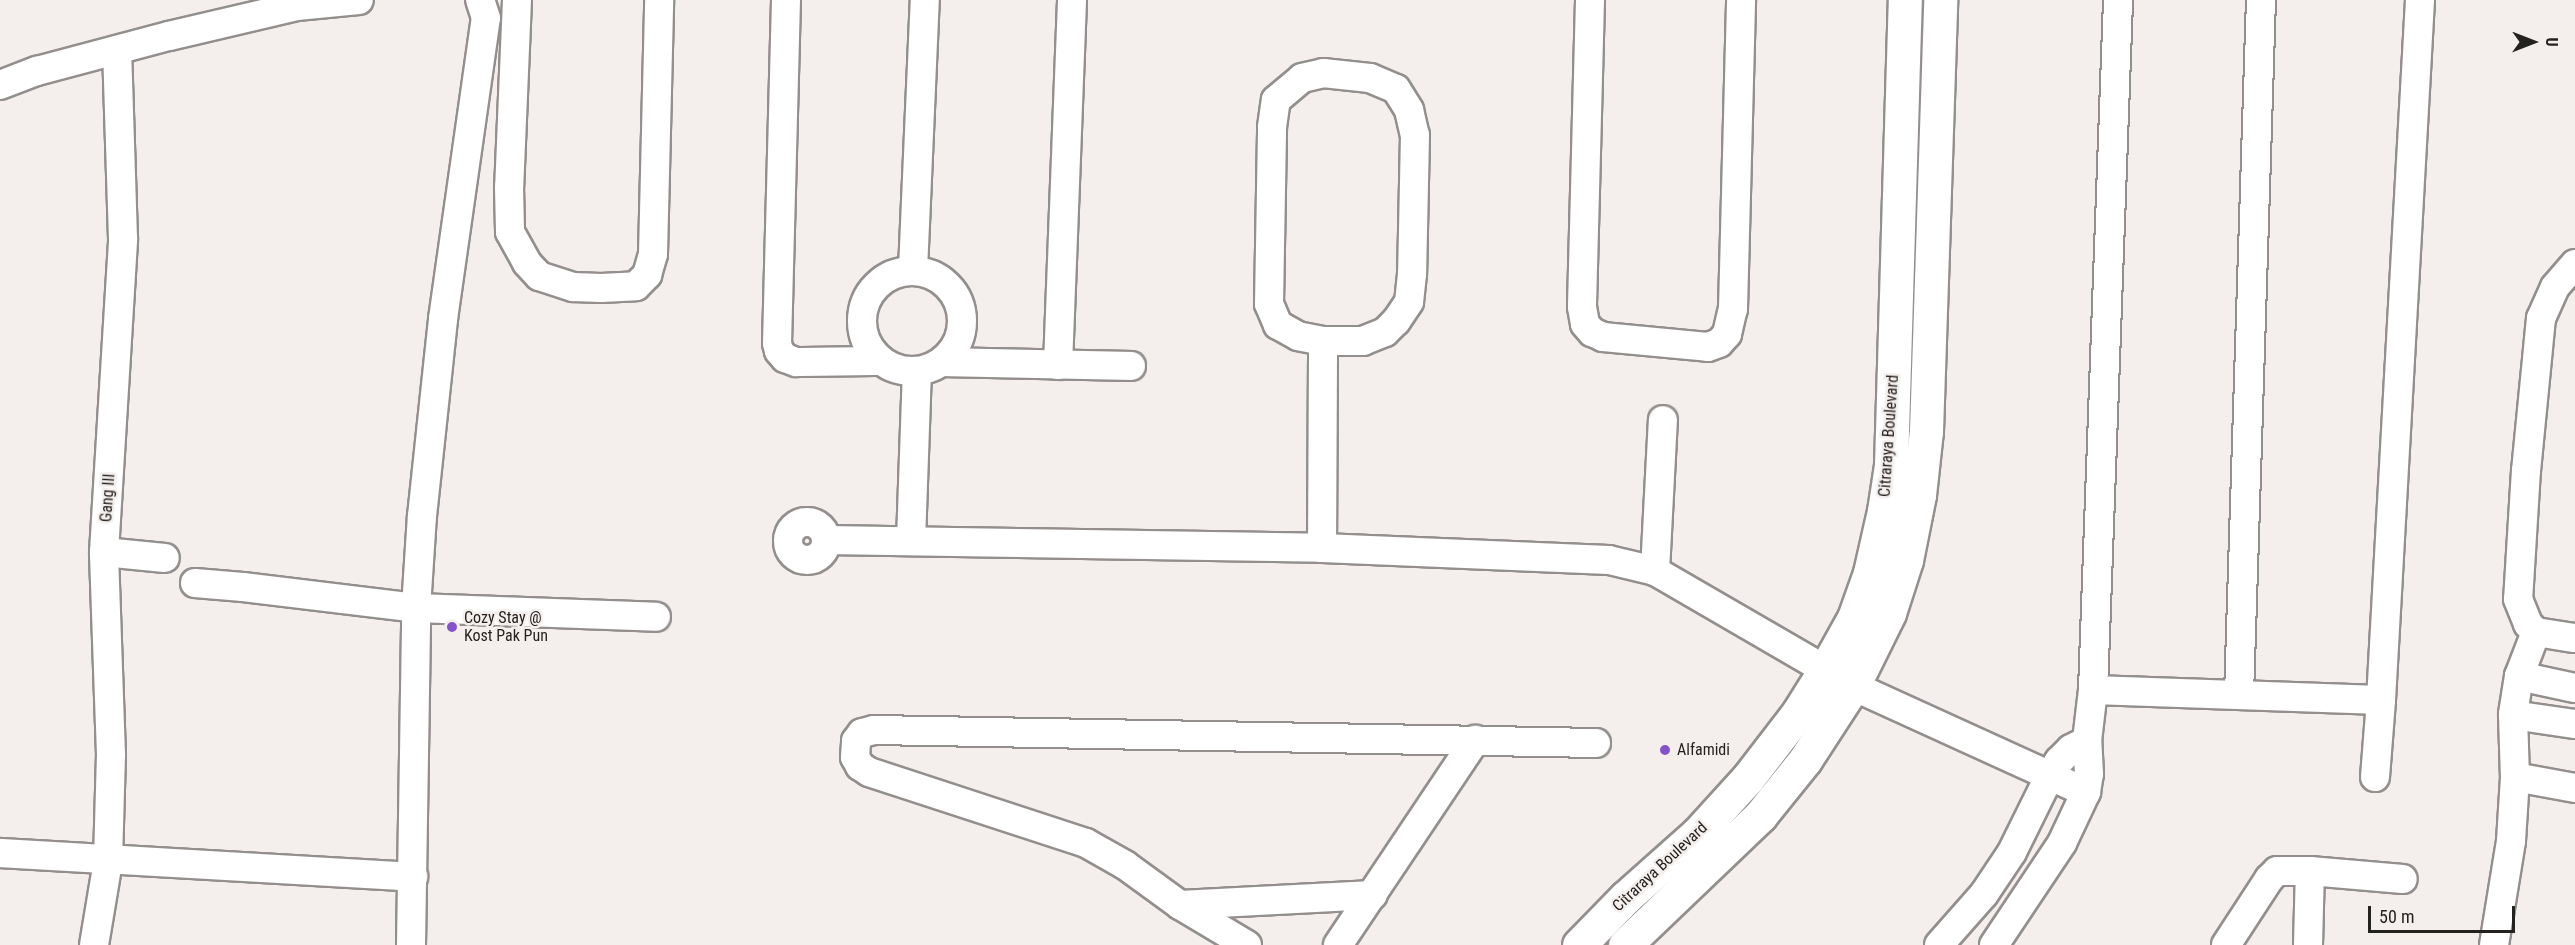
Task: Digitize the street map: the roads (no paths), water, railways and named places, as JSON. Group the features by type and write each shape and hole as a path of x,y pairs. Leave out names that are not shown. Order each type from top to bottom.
{"main road":[{"name":"Citraraya Boulevard","path":"1625,945 1760,816 1805,760 1839,678 1854,618 1870,573 1884,511 1891,465 1905,0"},
{"name":"Citraraya Boulevard","path":"1579,945 1726,805 1798,713 1839,678 1889,613 1906,560 1919,495 1926,431 1940,0"}],"street":[{"path":"0,86 37,71 297,6 359,0"},
{"path":"411,945 416,608 422,516 443,319 486,18 480,0"},
{"path":"517,0 509,187 510,232 527,263 539,276 573,287 601,288 636,286 647,275 653,254 659,0"},
{"path":"786,0 777,343 784,358 796,362 879,361 897,370 1058,364 1131,366"},
{"path":"912,270 924,0"},
{"path":"1058,364 1072,0"},
{"path":"1590,0 1582,307 1585,324 1592,332 1603,337 1708,347 1719,343 1727,334 1732,316 1741,0"},
{"path":"1994,945 2062,843 2086,792 2089,774 2087,741 2093,690 2118,0"},
{"path":"2239,695 2261,0"},
{"path":"2375,777 2420,0"},
{"name":"Gang III","path":"94,945 108,861 111,755 104,552 123,239 117,50"},
{"path":"1323,73 1338,73 1370,78 1396,88 1409,110 1415,135 1412,274 1409,302 1385,332 1363,341 1323,341 1298,336 1278,325 1269,304 1272,127 1276,100 1289,87 1302,78 1323,73"},
{"path":"2575,264 2555,287 2545,307 2537,346 2518,599 2528,624 2536,632 2575,638"},
{"path":"879,361 864,340 861,316 870,292 888,276 912,270 933,275 950,287 960,306 962,326 956,346 930,367 910,541"},
{"path":"1322,548 1323,341"},
{"path":"1655,571 1663,420"},
{"path":"826,540 1322,548 1609,560 1655,571 1839,678 2086,792"},
{"path":"104,552 165,558"},
{"path":"195,583 243,586 416,608 656,617"},
{"path":"2494,945 2511,841 2515,777 2512,715 2519,676 2536,632"},
{"path":"2519,676 2575,688"},
{"path":"2093,690 2381,700"},
{"path":"2512,715 2575,724"},
{"path":"1247,945 1180,905 1125,864 1086,843 869,772 860,766 855,757 856,741 862,732 874,730 1596,743"},
{"path":"1338,945 1373,896 1475,740"},
{"path":"1939,945 1984,894 2012,852 2050,775 2071,749 2087,741"},
{"path":"2515,777 2575,788"},
{"path":"0,853 413,877"},
{"path":"2226,945 2273,874 2282,869 2403,879"},
{"path":"2308,945 2310,871"},
{"path":"1180,905 1373,896"}],"place":[{"name":"Cozy Stay @ Kost Pak Pun","path":"452,627"},
{"name":"Alfamidi","path":"1665,750"}]}
